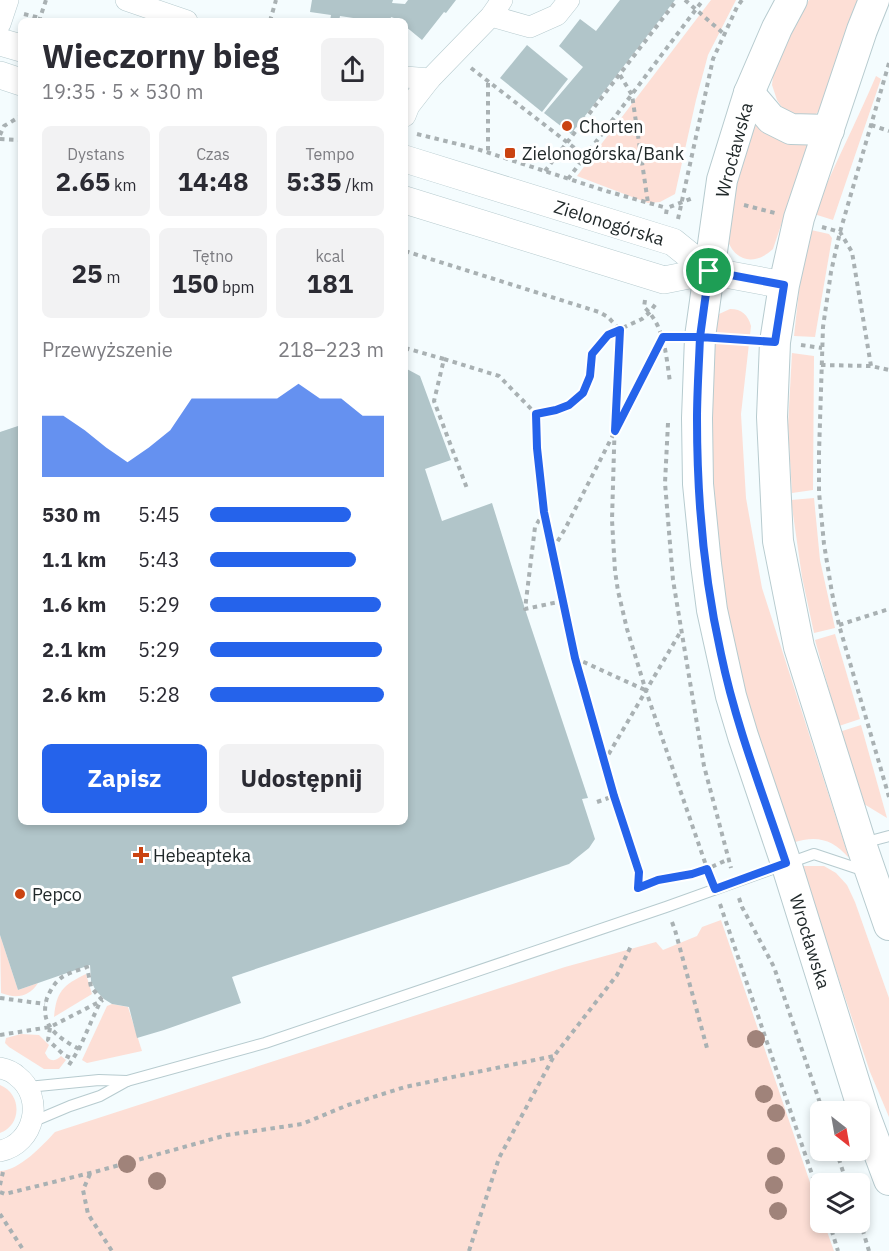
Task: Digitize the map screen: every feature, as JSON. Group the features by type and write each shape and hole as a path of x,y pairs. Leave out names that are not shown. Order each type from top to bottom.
{"main road":[{"name":"Wrocławska","path":"792,0 777,28 749,93 722,180 700,337 697,418 698,484 712,610 731,696 864,1113 889,1180"},
{"path":"874,0 799,218 784,285 775,342 772,417 778,541 799,647 889,925"},
{"path":"749,93 771,119 791,129 829,130"}],"street":[{"path":"0,24 8,0"},
{"path":"126,0 178,18"},
{"path":"409,124 409,106 430,79 496,8 530,27 557,15 569,0"},
{"path":"0,42 18,47"},
{"path":"0,75 18,81"},
{"path":"408,77 430,79"},
{"name":"Zielonogórska","path":"408,160 673,242 709,271"},
{"path":"408,201 664,280 709,271 784,285"},
{"path":"0,1151 16,1144 26,1134 34,1114 34,1105 28,1087 17,1075 1,1067"}],"lane":[{"path":"861,844 889,836"},
{"path":"32,1122 100,1096 128,1081 265,1043 666,907 814,854 871,873"},
{"path":"28,1087 99,1080 128,1081"}],"path":[{"path":"40,18 46,0"},
{"path":"271,18 276,0"},
{"path":"545,171 677,0"},
{"path":"686,0 724,34"},
{"path":"568,179 703,0"},
{"path":"682,202 713,59 742,0"},
{"path":"889,63 840,232 831,272 821,364 819,492 824,544 839,625 889,797"},
{"path":"471,68 585,156"},
{"path":"620,75 632,95 648,203"},
{"path":"488,82 488,153"},
{"path":"18,118 2,126 0,137 18,140"},
{"path":"409,124 488,153 667,208"},
{"path":"871,125 889,131"},
{"path":"840,232 852,252 872,366"},
{"path":"408,252 599,312 608,317 620,330 612,520 618,591 646,691 812,1173"},
{"path":"536,414 569,405 583,393 590,376 592,354 608,335 620,330"},
{"path":"553,549 663,337 775,342 822,348"},
{"path":"408,349 499,376 536,414 544,512 575,658 614,796 639,872 638,888 658,880 692,874 729,859"},
{"path":"444,359 434,401 468,491"},
{"path":"821,364 872,366 889,370"},
{"path":"544,512 535,527 525,609 563,602"},
{"path":"839,625 889,609"},
{"path":"604,762 682,631"},
{"path":"575,658 646,691"},
{"path":"597,802 614,796"},
{"path":"666,907 675,930 707,1048"},
{"path":"469,1251 500,1158 554,1056 617,975 632,944"},
{"path":"87,967 91,987 102,1000 79,1049 58,1035 45,1020 45,1004 49,993 62,976 87,967"},
{"path":"0,998 45,1004"},
{"path":"0,1035 50,1027 102,1000"},
{"path":"50,1027 48,1040 73,1059"},
{"path":"0,1192 5,1194 90,1173 227,1135 302,1124 348,1105 405,1087 554,1056"},
{"path":"90,1173 83,1190 88,1214 112,1251"},
{"path":"0,1213 24,1251"},
{"path":"832,1233 838,1251"},
{"path":"864,1233 869,1251"}],"shaded area":[{"path":"711,0 736,0 708,55 675,194 660,202 648,203 577,176"},
{"path":"809,0 859,0 821,109 814,116 795,115 783,109 772,85 774,67"},
{"path":"876,76 881,79 833,220 814,214 829,179"},
{"path":"751,117 778,139 793,145 808,145 773,249 759,258 746,259 735,252 727,238 737,174"},
{"path":"811,230 829,234 832,238 815,337 794,336 800,281"},
{"path":"730,309 744,313 751,326 741,414 746,498 762,588 849,858 824,840 809,839 792,843 737,673 713,552 705,436 715,319 719,314"},
{"path":"792,353 814,356 813,490 792,493 788,426"},
{"path":"814,498 820,560 835,628 814,633 802,577 791,500"},
{"path":"835,634 860,719 839,726 815,640"},
{"path":"861,725 887,818 864,804 839,732"},
{"path":"801,866 824,866 836,873 847,885 889,998 889,1117 870,1072"},
{"path":"721,920 810,1183 810,1233 828,1233 834,1251 0,1251 0,1171 23,1162 55,1132 565,967 656,942 663,950 697,936 702,927"},
{"path":"0,935 18,990 38,983 22,996 1,993"},
{"path":"86,974 92,994 54,1017 62,990"},
{"path":"112,1004 128,1007 142,1051 87,1063 82,1060 107,1006"},
{"path":"21,1034 39,1035 49,1045 45,1053 48,1058 55,1060 61,1056 66,1060 59,1069 44,1069 5,1043 6,1038"},
{"path":"0,1085 12,1095 16,1109 12,1123 0,1133"}],"building":[{"path":"312,0 393,0 392,3 405,4 408,0 456,0 422,40 408,28 408,18 340,16 340,18 330,18 331,15 310,12"},
{"path":"620,0 675,0 571,134 544,113 583,67 559,46 580,19 596,31"},
{"path":"527,45 568,79 542,112 500,78"},
{"path":"408,370 420,376 451,460 425,469 442,521 492,503 588,798 582,799 595,839 589,848 569,864 232,977 241,1003 137,1038 129,1007 112,1004 96,991 91,981 90,965 18,990 0,935 0,432 18,426 18,825 408,825"}],"place":[{"name":"Chorten","path":"567,126"},
{"name":"Zielonogórska/Bank","path":"510,153"},
{"name":"Hebeapteka","path":"141,855"},
{"name":"Pepco","path":"20,894"}],"route":[{"path":"709,271 700,337 663,337 615,431 620,330 608,335 592,354 590,376 583,393 569,405 536,414 544,512 575,658 614,796 639,872 638,888 658,880 707,869 715,889 786,863 743,736 721,656 706,564 698,484 697,418 700,337 775,342 784,285 709,271"}]}
